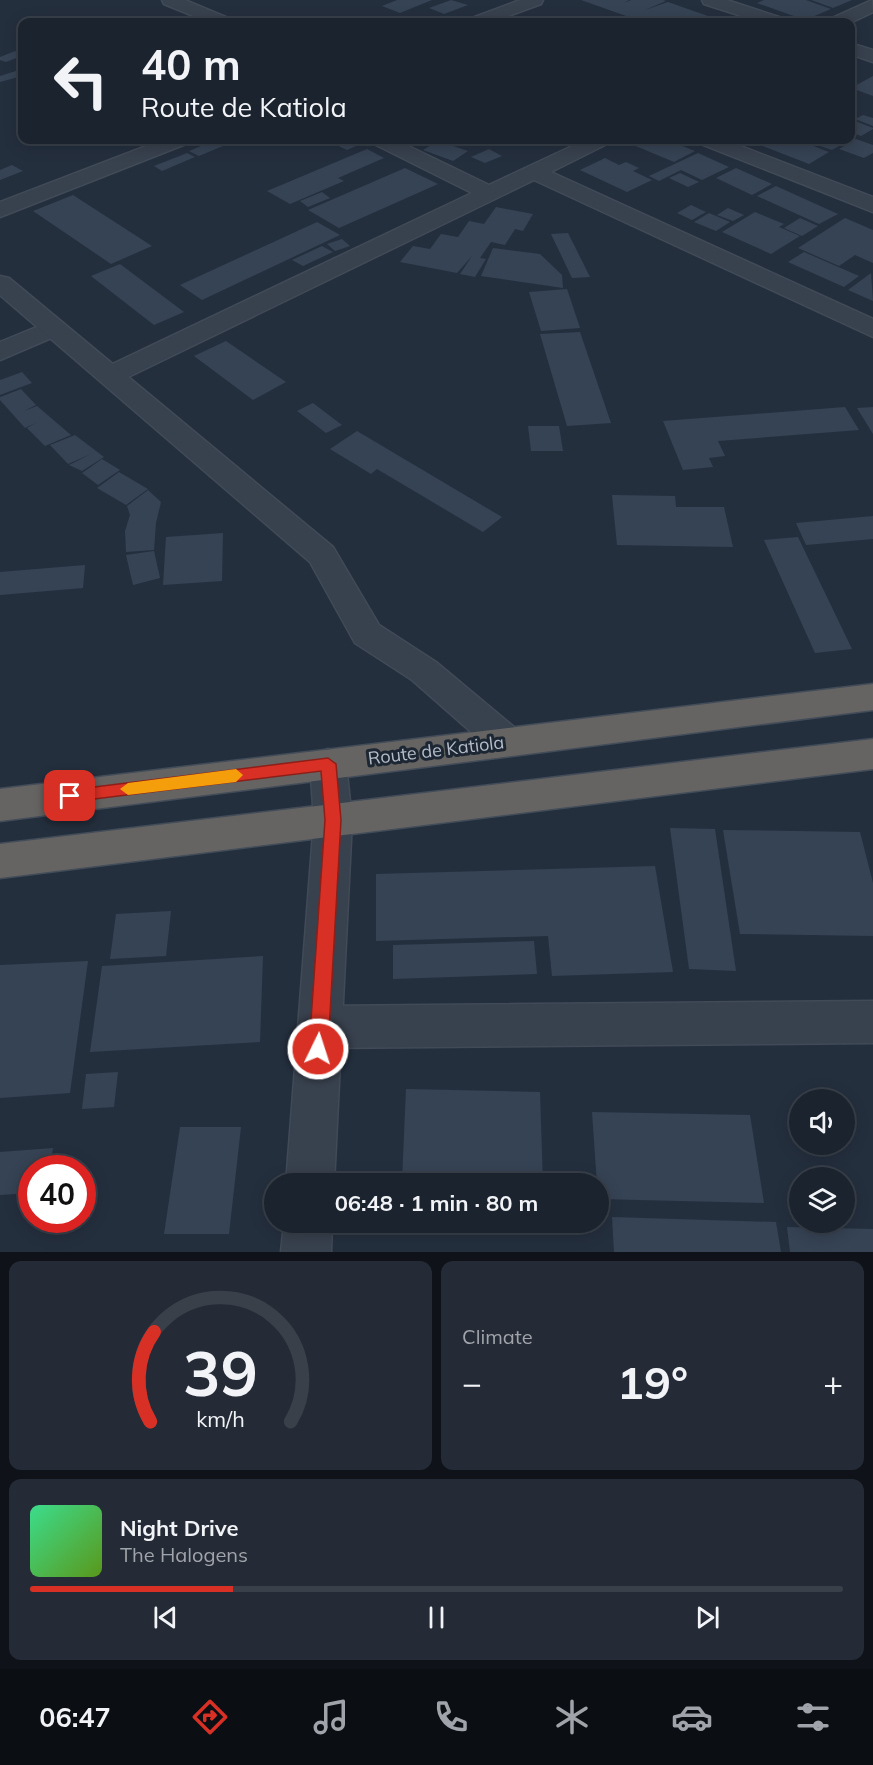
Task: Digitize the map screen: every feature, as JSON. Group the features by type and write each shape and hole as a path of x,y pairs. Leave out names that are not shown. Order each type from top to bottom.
{"highway":[{"name":"Route de Katiola","path":"0,805 873,697"},
{"path":"0,861 873,754"}],"street":[{"path":"170,0 213,18"},
{"path":"710,0 764,18"},
{"path":"487,18 523,2"},
{"path":"846,18 873,5"},
{"path":"855,50 873,56"},
{"path":"0,210 169,144"},
{"path":"389,144 489,193"},
{"path":"111,375 592,144"},
{"path":"718,144 873,205"},
{"path":"534,172 873,329"},
{"path":"0,283 321,555 367,634 424,670 507,742"},
{"path":"0,352 54,328"},
{"path":"311,1173 333,820 328,764"},
{"path":"320,1027 873,1022"},
{"path":"306,1252 307,1233"}],"building":[{"path":"397,0 432,0 400,13 382,6"},
{"path":"451,0 468,5 444,14 429,8"},
{"path":"581,0 629,0 624,3 631,0 663,0 666,1 645,10 668,2 708,16 703,18 632,18"},
{"path":"764,0 806,0 831,9 810,18 799,18 757,3"},
{"path":"811,0 852,0 833,8"},
{"path":"15,51 18,53 18,58 6,62 0,60 0,57"},
{"path":"18,70 18,77 0,82 0,76"},
{"path":"873,76 873,96 855,89 855,86"},
{"path":"863,115 873,118 873,126 855,119"},
{"path":"855,121 873,128 861,136 855,134"},
{"path":"855,140 873,145 873,153 864,158 839,149 848,144 855,144"},
{"path":"206,144 223,146 199,156 189,151"},
{"path":"334,144 361,144 347,150"},
{"path":"433,144 447,144 468,151 453,161 423,150"},
{"path":"631,144 677,144 695,151 674,162"},
{"path":"757,144 808,144 829,152 809,164"},
{"path":"814,144 842,144 832,150"},
{"path":"367,149 384,158 338,178 344,181 290,204 267,191"},
{"path":"489,149 502,156 485,163 471,157"},
{"path":"187,153 195,157 162,171 154,166"},
{"path":"698,153 729,167 702,180 681,170 659,181 649,176"},
{"path":"605,158 619,165 626,162 639,168 633,171 652,180 627,192 580,170"},
{"path":"12,165 23,171 0,180 0,170"},
{"path":"405,168 438,184 339,228 308,210"},
{"path":"736,168 772,184 752,195 716,178"},
{"path":"680,173 699,182 688,187 669,178"},
{"path":"776,186 838,214 819,224 757,196"},
{"path":"322,192 330,198 308,207 300,201"},
{"path":"73,195 152,246 111,264 33,211"},
{"path":"691,205 706,212 692,220 677,213"},
{"path":"496,207 533,214 523,231 515,229 505,245 491,242 480,258 486,259 475,277 460,274 472,256 457,273 400,262 413,246 430,249 441,234 458,237 469,221 484,224"},
{"path":"728,208 744,215 733,221 717,215"},
{"path":"755,212 784,224 779,227 800,236 771,254 722,232"},
{"path":"709,213 730,222 716,231 694,222"},
{"path":"800,218 818,226 802,236 784,228"},
{"path":"845,218 873,230 873,263 855,255 839,266 798,248"},
{"path":"317,222 340,235 202,300 180,285"},
{"path":"568,233 590,277 572,278 551,234"},
{"path":"342,239 350,246 335,251 327,244"},
{"path":"322,246 333,252 303,266 292,260"},
{"path":"493,248 540,254 562,275 563,288 481,276"},
{"path":"804,252 859,276 844,287 788,262"},
{"path":"120,264 184,312 154,325 91,276"},
{"path":"871,273 873,301 848,290"},
{"path":"567,289 580,328 541,331 529,292"},
{"path":"580,332 611,423 567,426 540,334"},
{"path":"226,341 286,382 253,400 194,356"},
{"path":"22,372 32,383 0,395 0,380"},
{"path":"21,389 36,405 24,411 37,406 71,435 45,446 27,428 36,423 25,428 0,400 0,397"},
{"path":"313,403 342,425 326,433 297,411"},
{"path":"845,407 859,430 718,441 725,456 709,458 713,467 683,470 663,421"},
{"path":"873,407 873,434 857,408"},
{"path":"528,426 559,426 563,451 531,451"},
{"path":"357,431 502,517 483,532 377,469 371,474 330,449"},
{"path":"75,435 104,457 82,471 69,465 91,454 68,464 50,445"},
{"path":"102,459 120,470 98,485 82,473"},
{"path":"119,472 148,489 126,505 97,488"},
{"path":"148,490 161,502 156,523 154,550 126,552 125,531 130,515 127,506"},
{"path":"612,495 675,496 676,507 724,507 733,547 617,545"},
{"path":"873,516 873,539 806,545 796,523"},
{"path":"223,533 222,581 163,585 166,537"},
{"path":"798,537 852,649 815,653 764,540"},
{"path":"154,551 160,578 133,585 126,555"},
{"path":"85,565 83,588 0,595 0,572"},
{"path":"670,828 715,829 736,971 689,969"},
{"path":"723,830 860,832 873,883 873,936 740,934"},
{"path":"655,866 673,972 552,976 548,936 376,941 376,874"},
{"path":"171,911 166,956 110,959 116,914"},
{"path":"534,941 537,974 393,979 393,945"},
{"path":"263,956 260,1042 90,1052 102,966"},
{"path":"88,961 70,1093 0,1098 0,965"},
{"path":"118,1072 114,1107 82,1109 86,1074"},
{"path":"406,1089 540,1092 543,1173 402,1173"},
{"path":"592,1112 750,1115 764,1203 609,1199 609,1173 596,1173"},
{"path":"180,1127 241,1127 229,1234 164,1234"},
{"path":"53,1148 52,1155 18,1155 18,1194 0,1195 0,1152"},
{"path":"612,1217 776,1222 781,1252 614,1252"},
{"path":"787,1227 789,1227 789,1233 855,1233 855,1229 873,1229 873,1252 790,1252"}],"slow traffic":[{"path":"128,789 236,775"}],"route":[{"path":"70,796 328,764 333,820 318,1049"}]}
